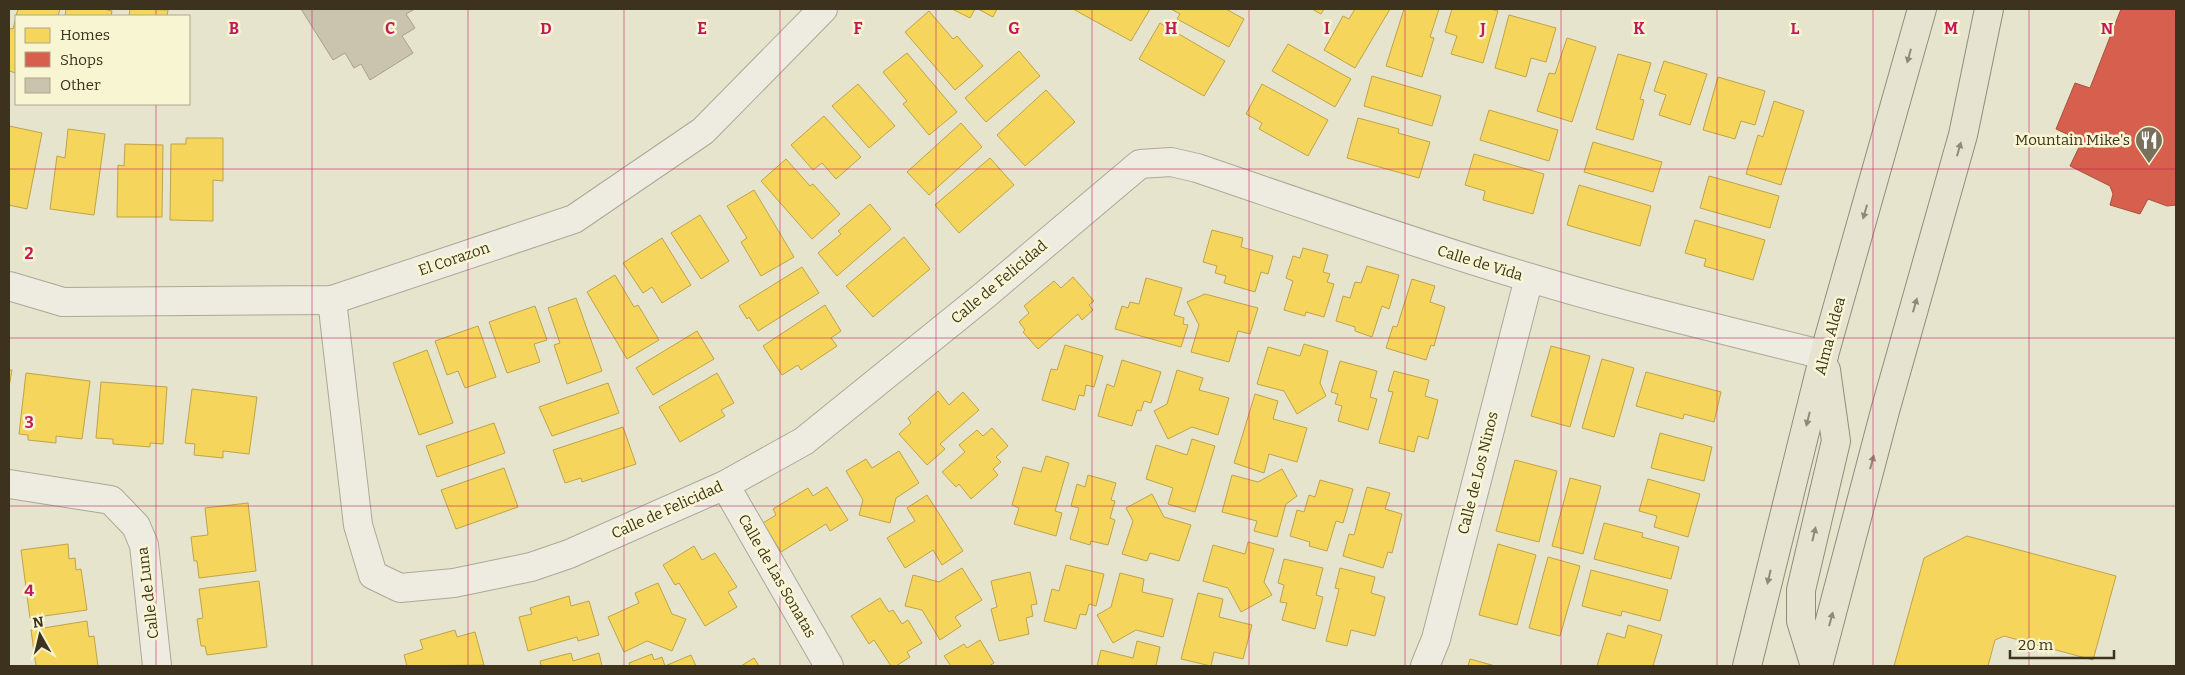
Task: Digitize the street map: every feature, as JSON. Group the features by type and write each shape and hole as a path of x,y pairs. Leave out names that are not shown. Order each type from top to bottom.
{"main road":[{"name":"Alma Aldea","path":"1748,666 1824,355 1922,9"},
{"path":"1817,666 1885,411 1963,135 1989,9"},
{"path":"1817,666 1801,621 1801,590 1836,441 1824,355"}],"street":[{"name":"El Corazon","path":"9,286 63,302 332,300 574,219 703,131 823,9"},
{"name":"Calle de Vida","path":"1140,164 1171,162 1197,168 1434,249 1529,278 1657,313 1824,355"},
{"name":"Calle de Felicidad","path":"332,300 358,525 373,575 400,588 454,583 531,567 569,554 725,485 804,441 986,294 1140,164"},
{"name":"Calle de Los Ninos","path":"1425,666 1436,639 1529,278"},
{"name":"Calle de Luna","path":"9,484 111,500 136,526 144,545 157,666"},
{"name":"Calle de Las Sonatas","path":"725,485 829,666"}],"building: Homes":[{"path":"18,9 60,9 58,15 16,15"},
{"path":"66,9 103,9 112,11 111,15 65,15"},
{"path":"130,9 168,10 167,15 129,15"},
{"path":"952,9 975,9 970,18"},
{"path":"978,9 997,9 993,17"},
{"path":"1073,9 1150,9 1131,41"},
{"path":"1171,9 1226,9 1244,19 1229,47 1177,19 1180,14"},
{"path":"1312,9 1324,9 1321,14"},
{"path":"1355,9 1390,9 1355,68 1324,50 1343,16 1349,19"},
{"path":"1404,9 1439,9 1430,37 1434,38 1422,77 1386,66"},
{"path":"1452,9 1490,9 1498,11 1483,63 1451,54 1457,36 1445,32"},
{"path":"929,11 953,39 957,36 983,66 955,90 905,32"},
{"path":"1509,15 1556,28 1546,62 1531,58 1526,77 1495,68"},
{"path":"15,21 15,73 9,71 9,28 13,29"},
{"path":"1160,23 1225,61 1204,96 1139,59"},
{"path":"1567,38 1596,47 1572,122 1537,111 1549,73 1555,74"},
{"path":"1288,44 1351,79 1335,107 1272,71"},
{"path":"1019,51 1040,76 986,122 965,98"},
{"path":"907,53 957,112 929,135 903,104 907,101 883,72"},
{"path":"1618,54 1651,63 1640,99 1644,100 1633,140 1596,129"},
{"path":"1664,61 1707,74 1690,125 1659,115 1666,95 1654,91"},
{"path":"1372,76 1441,96 1432,126 1364,106"},
{"path":"1718,77 1765,91 1755,125 1741,121 1735,139 1703,130"},
{"path":"858,84 895,126 869,148 832,106"},
{"path":"1262,84 1328,120 1308,156 1259,129 1262,123 1246,114"},
{"path":"1046,90 1075,122 1025,166 997,135"},
{"path":"1774,101 1804,111 1781,185 1746,174 1758,135 1763,137"},
{"path":"1489,110 1558,130 1549,161 1480,140"},
{"path":"824,116 861,157 836,179 822,163 813,170 791,145"},
{"path":"1358,118 1399,129 1398,133 1430,142 1419,178 1347,158"},
{"path":"961,123 982,147 929,195 907,172"},
{"path":"9,126 42,133 27,209 9,205"},
{"path":"68,129 105,134 94,215 50,209 57,156 65,158"},
{"path":"186,138 223,138 223,181 213,180 213,221 170,220 171,144 186,144"},
{"path":"1593,142 1662,162 1653,192 1584,172"},
{"path":"125,144 163,145 162,217 117,217 118,165 124,166"},
{"path":"1474,154 1544,174 1533,214 1483,200 1485,191 1465,185"},
{"path":"990,158 1014,185 959,233 935,205"},
{"path":"786,159 810,186 813,184 840,214 812,239 761,181"},
{"path":"1709,176 1779,196 1770,228 1700,208"},
{"path":"1579,185 1651,206 1640,246 1567,225"},
{"path":"754,190 794,257 761,276 741,242 747,238 727,206"},
{"path":"870,204 891,229 837,276 818,253 841,234 838,231"},
{"path":"700,215 729,261 701,279 671,233"},
{"path":"1695,220 1765,240 1753,280 1704,266 1706,259 1685,253"},
{"path":"1212,230 1243,238 1241,247 1273,256 1268,274 1261,272 1255,292 1224,283 1226,276 1215,273 1217,266 1203,262"},
{"path":"904,237 930,269 873,317 846,286"},
{"path":"662,238 691,285 662,303 652,287 643,293 623,263"},
{"path":"1303,248 1328,255 1323,272 1330,274 1327,282 1334,284 1324,317 1306,312 1305,316 1284,310 1293,281 1286,278 1293,256 1300,258"},
{"path":"1367,266 1399,275 1389,309 1382,306 1372,337 1355,331 1355,327 1336,321 1343,296 1350,298 1355,282 1361,283"},
{"path":"802,267 819,293 758,331 739,306"},
{"path":"615,275 634,307 638,305 659,340 627,359 587,292"},
{"path":"1073,277 1094,301 1089,305 1093,310 1082,320 1078,314 1038,349 1023,332 1025,330 1019,322 1029,313 1024,306 1054,281 1061,288"},
{"path":"1146,278 1182,288 1174,315 1184,318 1183,324 1188,325 1181,347 1115,329 1122,306 1128,308 1130,302 1139,304"},
{"path":"1412,279 1435,286 1430,302 1445,307 1434,346 1431,345 1426,360 1386,348 1393,326 1397,327"},
{"path":"1205,294 1258,308 1250,334 1238,331 1229,362 1191,352 1199,325 1187,302"},
{"path":"576,298 602,371 567,384 554,345 560,343 548,308"},
{"path":"825,305 841,331 831,338 837,346 801,370 798,365 782,375 763,346"},
{"path":"535,306 547,340 534,344 540,362 507,373 489,322"},
{"path":"478,326 496,377 465,388 458,371 447,375 435,341"},
{"path":"697,331 714,359 653,395 636,368"},
{"path":"1304,344 1328,351 1320,383 1326,396 1297,414 1284,391 1257,384 1268,347 1300,356"},
{"path":"1065,345 1103,356 1094,387 1086,385 1084,396 1079,395 1075,410 1042,400 1051,369 1057,370"},
{"path":"1551,346 1590,356 1570,427 1531,416"},
{"path":"427,350 453,423 419,435 393,363"},
{"path":"1602,359 1634,368 1614,437 1582,428"},
{"path":"1122,360 1161,372 1151,403 1144,401 1141,411 1137,410 1132,426 1098,416 1107,384 1114,387"},
{"path":"1340,361 1377,371 1370,397 1377,399 1368,430 1338,421 1342,406 1335,404 1338,394 1331,392"},
{"path":"9,370 12,370 9,387"},
{"path":"1177,370 1203,378 1199,390 1229,398 1218,435 1192,427 1168,439 1154,411 1167,404"},
{"path":"1394,371 1429,380 1425,396 1438,400 1428,439 1418,436 1414,452 1379,443 1393,392 1388,391"},
{"path":"1646,372 1721,392 1714,422 1684,414 1683,419 1636,406"},
{"path":"26,373 90,381 82,439 56,436 56,443 28,440 28,435 19,434"},
{"path":"717,373 734,403 721,410 725,416 680,442 659,407"},
{"path":"101,382 167,387 163,444 150,443 150,447 113,444 113,439 96,438"},
{"path":"608,383 619,413 552,436 539,407"},
{"path":"192,389 257,397 249,454 223,451 223,458 194,455 195,444 185,443"},
{"path":"938,391 949,405 963,392 979,410 940,444 945,449 927,465 899,434 911,423 908,418"},
{"path":"1255,394 1278,401 1273,419 1307,428 1297,462 1269,454 1264,473 1234,463"},
{"path":"494,423 505,453 437,477 426,446"},
{"path":"623,427 636,464 582,482 581,478 565,483 553,450"},
{"path":"992,428 1008,446 996,457 1001,462 993,469 998,475 971,499 959,484 956,487 942,472 965,452 959,445 977,430 983,436"},
{"path":"1660,433 1712,447 1704,481 1651,468"},
{"path":"1192,439 1215,446 1195,512 1168,504 1173,488 1146,479 1156,445 1187,455"},
{"path":"899,451 919,483 896,498 890,523 859,515 863,500 846,471 866,459 872,468"},
{"path":"1046,456 1069,463 1055,511 1062,513 1056,536 1014,524 1019,508 1012,505 1023,467 1041,472"},
{"path":"1515,460 1557,471 1539,542 1496,531"},
{"path":"504,468 518,507 456,529 441,490"},
{"path":"1282,469 1297,496 1286,504 1277,537 1254,531 1257,521 1222,512 1232,475 1258,482"},
{"path":"1088,475 1116,483 1111,500 1115,501 1110,518 1115,520 1108,545 1091,541 1090,545 1070,539 1079,508 1071,506 1077,484 1085,487"},
{"path":"1570,478 1601,486 1583,554 1552,546"},
{"path":"1648,479 1700,494 1688,537 1654,527 1657,516 1639,511"},
{"path":"1320,480 1353,489 1343,523 1336,521 1327,551 1309,546 1310,542 1290,536 1297,510 1304,512 1309,495 1315,497"},
{"path":"827,487 848,520 830,531 826,524 781,552 763,523 776,515 773,509 808,488 813,496"},
{"path":"1367,487 1390,493 1385,509 1402,514 1392,553 1388,552 1383,568 1343,556 1349,534 1354,535"},
{"path":"1152,494 1164,517 1191,525 1179,561 1150,553 1147,561 1122,554 1133,521 1126,508"},
{"path":"927,495 963,551 942,565 933,550 905,568 887,538 915,521 907,508"},
{"path":"248,503 256,571 199,578 197,561 194,561 191,537 208,535 205,508"},
{"path":"1604,523 1643,533 1642,537 1679,547 1671,579 1594,559"},
{"path":"1967,536 2116,576 2093,660 2004,636 1995,640 1988,666 1894,666 1924,558"},
{"path":"1248,542 1274,549 1264,582 1272,595 1241,612 1228,588 1203,581 1213,545 1245,554"},
{"path":"68,544 69,559 75,558 76,570 81,569 87,610 30,618 21,550"},
{"path":"1498,544 1536,555 1517,625 1479,615"},
{"path":"694,546 702,560 715,553 737,587 728,592 737,607 705,626 679,583 675,585 663,565"},
{"path":"1548,557 1580,566 1560,636 1529,628"},
{"path":"1284,559 1323,568 1316,595 1323,597 1315,629 1282,620 1287,603 1280,602 1284,585 1278,583"},
{"path":"1066,565 1104,574 1096,606 1089,604 1086,615 1080,614 1076,629 1044,621 1052,589 1059,591"},
{"path":"962,568 982,600 955,617 961,626 940,640 922,610 905,606 913,575 939,582"},
{"path":"1340,568 1375,577 1371,593 1385,597 1375,636 1351,630 1347,646 1326,641 1339,589 1335,588"},
{"path":"1591,570 1668,590 1660,621 1622,611 1621,616 1582,606"},
{"path":"1030,572 1037,604 1031,605 1033,616 1026,618 1029,634 999,641 991,609 997,607 991,581"},
{"path":"1120,573 1144,579 1142,592 1173,599 1163,637 1136,630 1113,643 1097,615 1111,607"},
{"path":"259,581 267,647 207,655 205,646 201,646 197,619 203,618 199,589"},
{"path":"658,583 672,614 686,619 672,651 647,641 624,652 608,617 639,603 635,593"},
{"path":"1198,593 1223,599 1219,617 1252,625 1243,659 1214,652 1211,666 1181,659"},
{"path":"569,596 571,606 589,601 599,635 578,641 577,637 528,651 519,617 532,614 530,608"},
{"path":"880,598 889,612 893,610 902,624 908,620 922,643 907,652 910,657 896,666 891,666 874,640 869,644 851,616"},
{"path":"87,621 89,637 94,636 98,666 36,666 31,630"},
{"path":"1628,625 1662,635 1653,666 1597,666 1607,633 1625,638"},
{"path":"455,630 457,637 475,632 484,665 407,666 404,655 423,649 420,640"},
{"path":"980,640 994,663 989,666 951,666 944,656 964,644 967,648"},
{"path":"1137,641 1160,647 1156,666 1097,666 1101,650 1133,658"},
{"path":"571,653 573,661 599,653 602,666 541,666 540,661"},
{"path":"652,654 654,660 662,657 665,666 630,666 629,663"},
{"path":"691,655 696,666 665,666"},
{"path":"754,658 759,666 741,666"},
{"path":"1470,659 1495,666 1468,666"}],"building: Shops":[{"path":"2121,9 2176,9 2176,205 2167,206 2148,199 2140,214 2110,205 2113,194 2110,186 2070,166 2082,141 2056,129 2075,83 2090,88"}],"building: Other":[{"path":"301,9 415,9 406,14 415,28 402,36 413,53 370,80 361,64 354,68 345,53 333,60"}],"place":[{"name":"Mountain Mike's","path":"2149,164"}]}
